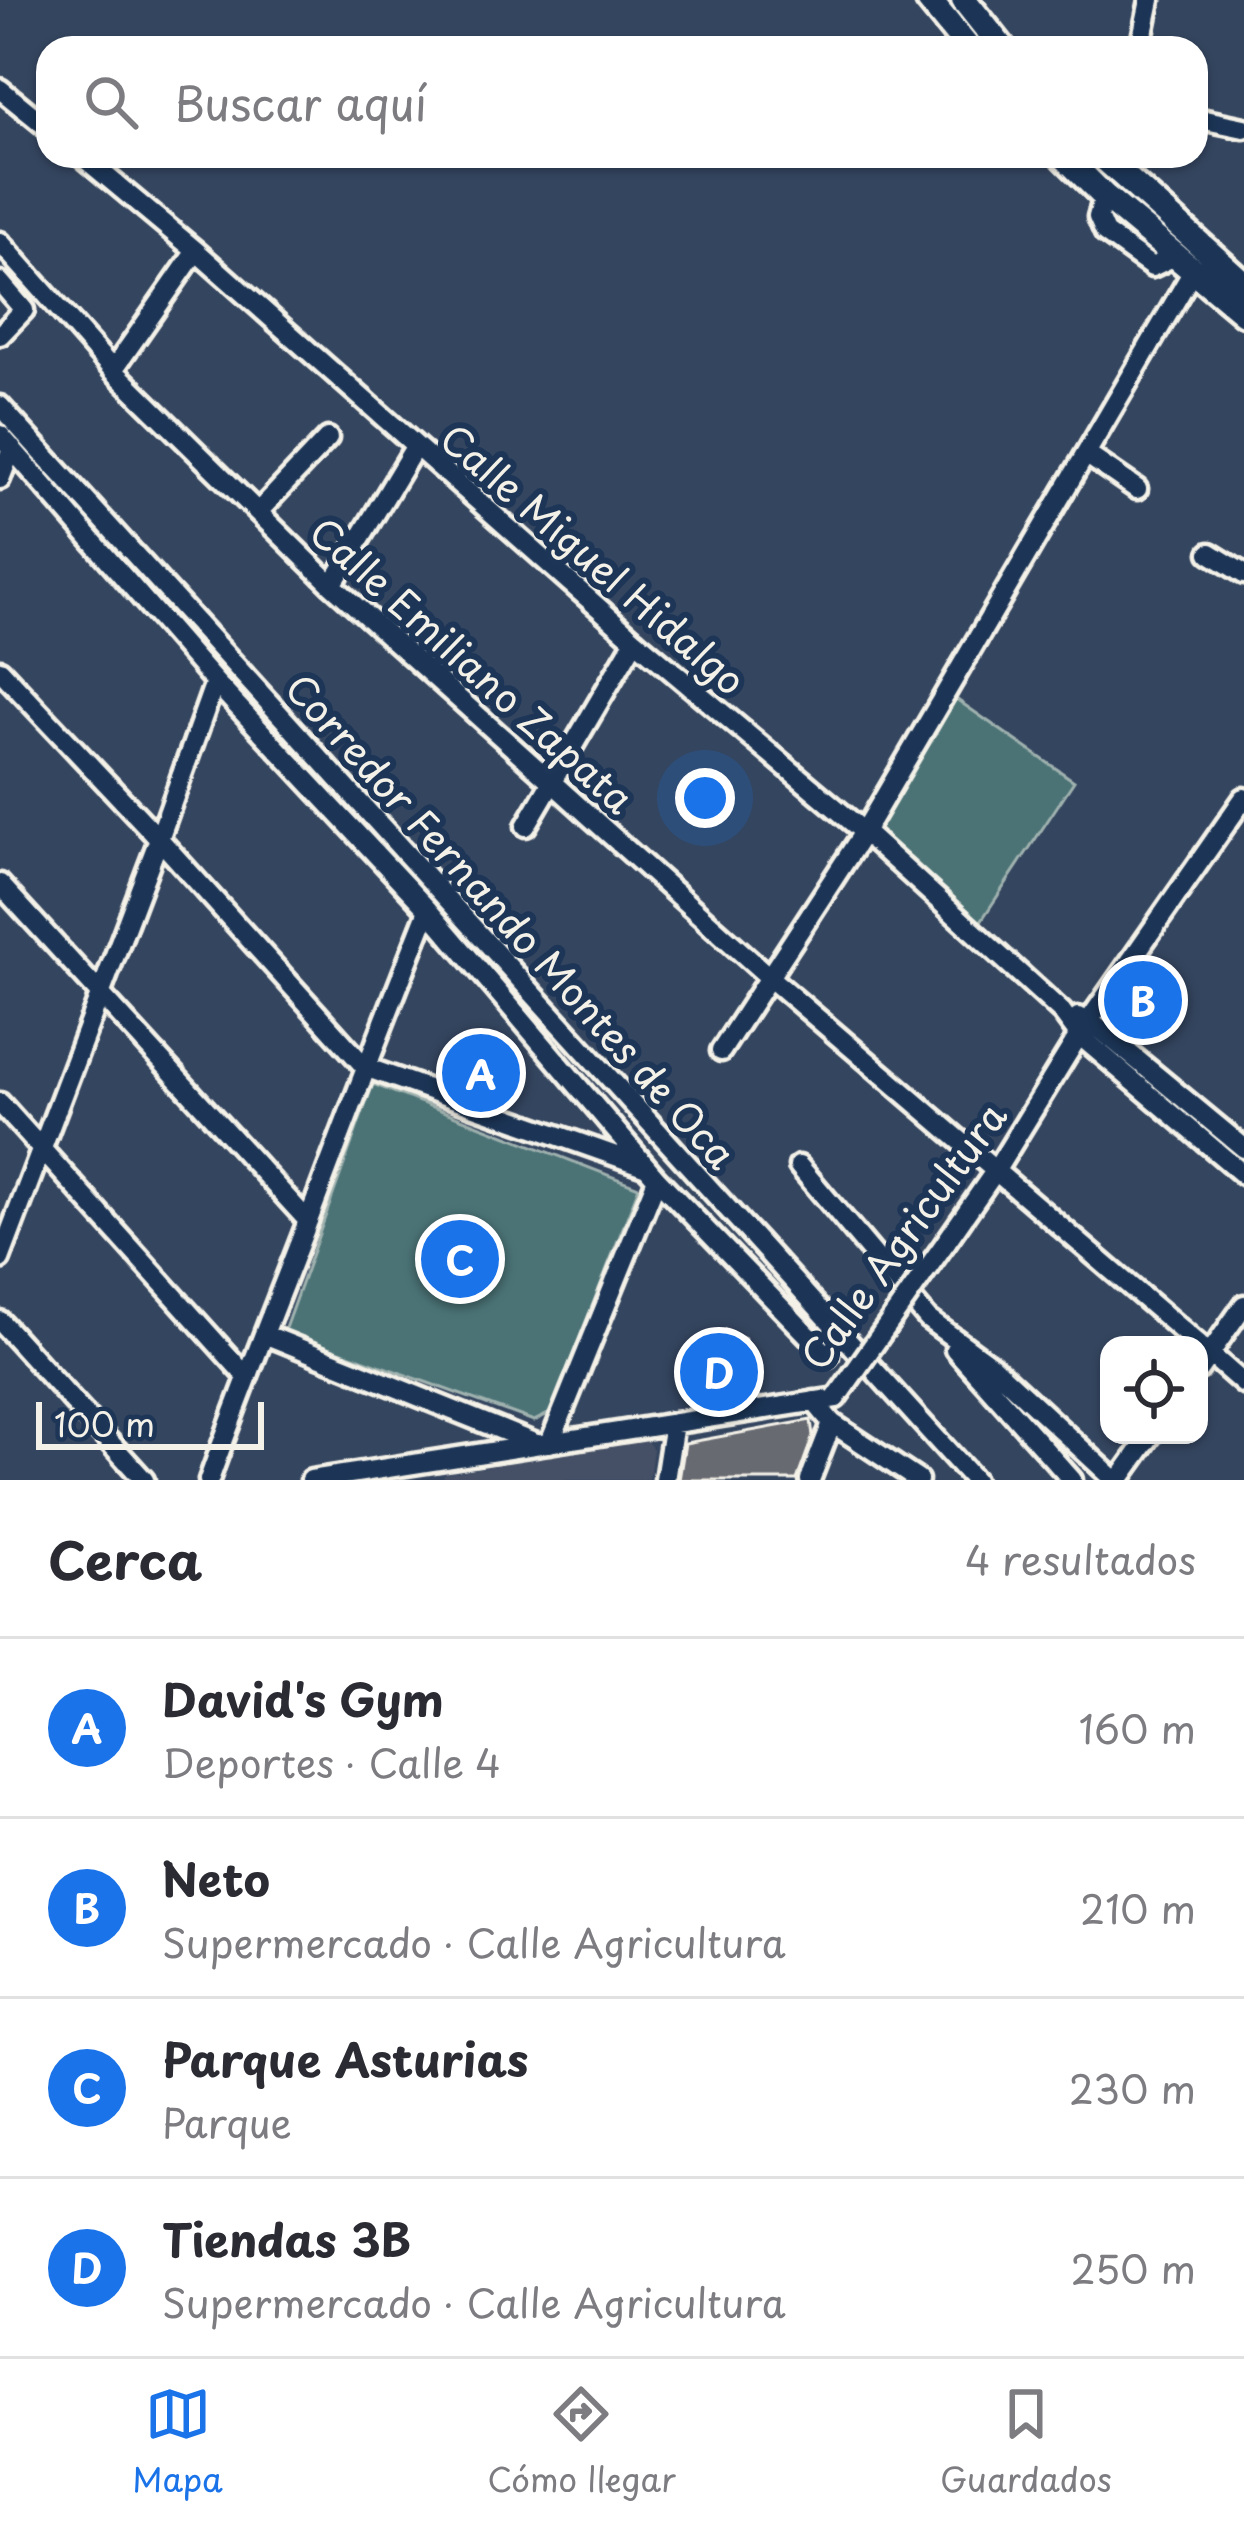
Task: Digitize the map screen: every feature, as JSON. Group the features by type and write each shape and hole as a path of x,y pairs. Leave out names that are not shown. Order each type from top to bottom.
{"main road":[{"path":"929,0 958,36"},
{"path":"964,0 993,36"},
{"path":"971,36 982,22"},
{"path":"1076,168 1244,313"},
{"path":"1115,168 1244,284"}],"street":[{"path":"1142,36 1150,0"},
{"path":"0,89 36,118"},
{"path":"1208,120 1244,128"},
{"name":"Calle Miguel Hidalgo","path":"97,168 196,250 635,640 864,832 1062,1012 1244,1148"},
{"name":"Calle Emiliano Zapata","path":"0,242 113,370 332,585 769,977 1183,1336"},
{"path":"113,370 196,250"},
{"path":"721,1051 864,832 1086,454 1184,263"},
{"path":"0,282 13,322"},
{"name":"Corredor Fernando Montes de Oca","path":"0,406 974,1480"},
{"path":"258,512 328,438"},
{"path":"0,479 6,441"},
{"path":"6,441 215,682 428,910 651,1173 828,1356"},
{"path":"332,585 415,446"},
{"path":"1086,454 1138,489"},
{"path":"1210,553 1244,574"},
{"path":"526,826 635,640"},
{"path":"0,670 365,1067 651,1173"},
{"path":"0,1258 215,682"},
{"name":"Calle Agricultura","path":"311,1480 437,1470 544,1444 836,1397 946,1242 1084,1028 1244,798"},
{"path":"0,884 308,1221"},
{"path":"209,1480 428,910"},
{"name":"Calle Miguel Hidalgo","path":"1084,1028 1244,1174"},
{"path":"0,1103 246,1376"},
{"path":"799,1166 1072,1480"},
{"path":"264,1334 544,1444 651,1173"},
{"path":"1208,1346 1244,1305"},
{"path":"928,1318 992,1366 1117,1480 1144,1444"},
{"path":"0,1322 144,1480"},
{"name":"Calle Emiliano Zapata","path":"1208,1357 1244,1384"},
{"path":"814,1401 832,1423 918,1480"},
{"path":"664,1480 674,1423"},
{"path":"811,1480 832,1423"}],"shaded area":[{"path":"646,1440 653,1449 649,1480 443,1480 444,1474"}],"green space":[{"path":"953,697 1074,781 979,924 875,829"},
{"path":"373,1084 639,1187 550,1413 534,1421 284,1331"}],"building":[{"path":"1143,968 1172,988 1142,1033 1113,1013"},
{"path":"485,1037 504,1060 486,1096 458,1086"},
{"path":"725,1330 745,1339 718,1403 692,1407"},
{"path":"811,1420 813,1436 797,1480 679,1480 685,1443"}],"place":[{"name":"Neto","path":"1143,1000"},
{"name":"David's Gym","path":"481,1073"},
{"name":"Parque Asturias","path":"460,1259"},
{"name":"Tiendas 3B","path":"719,1372"}]}
